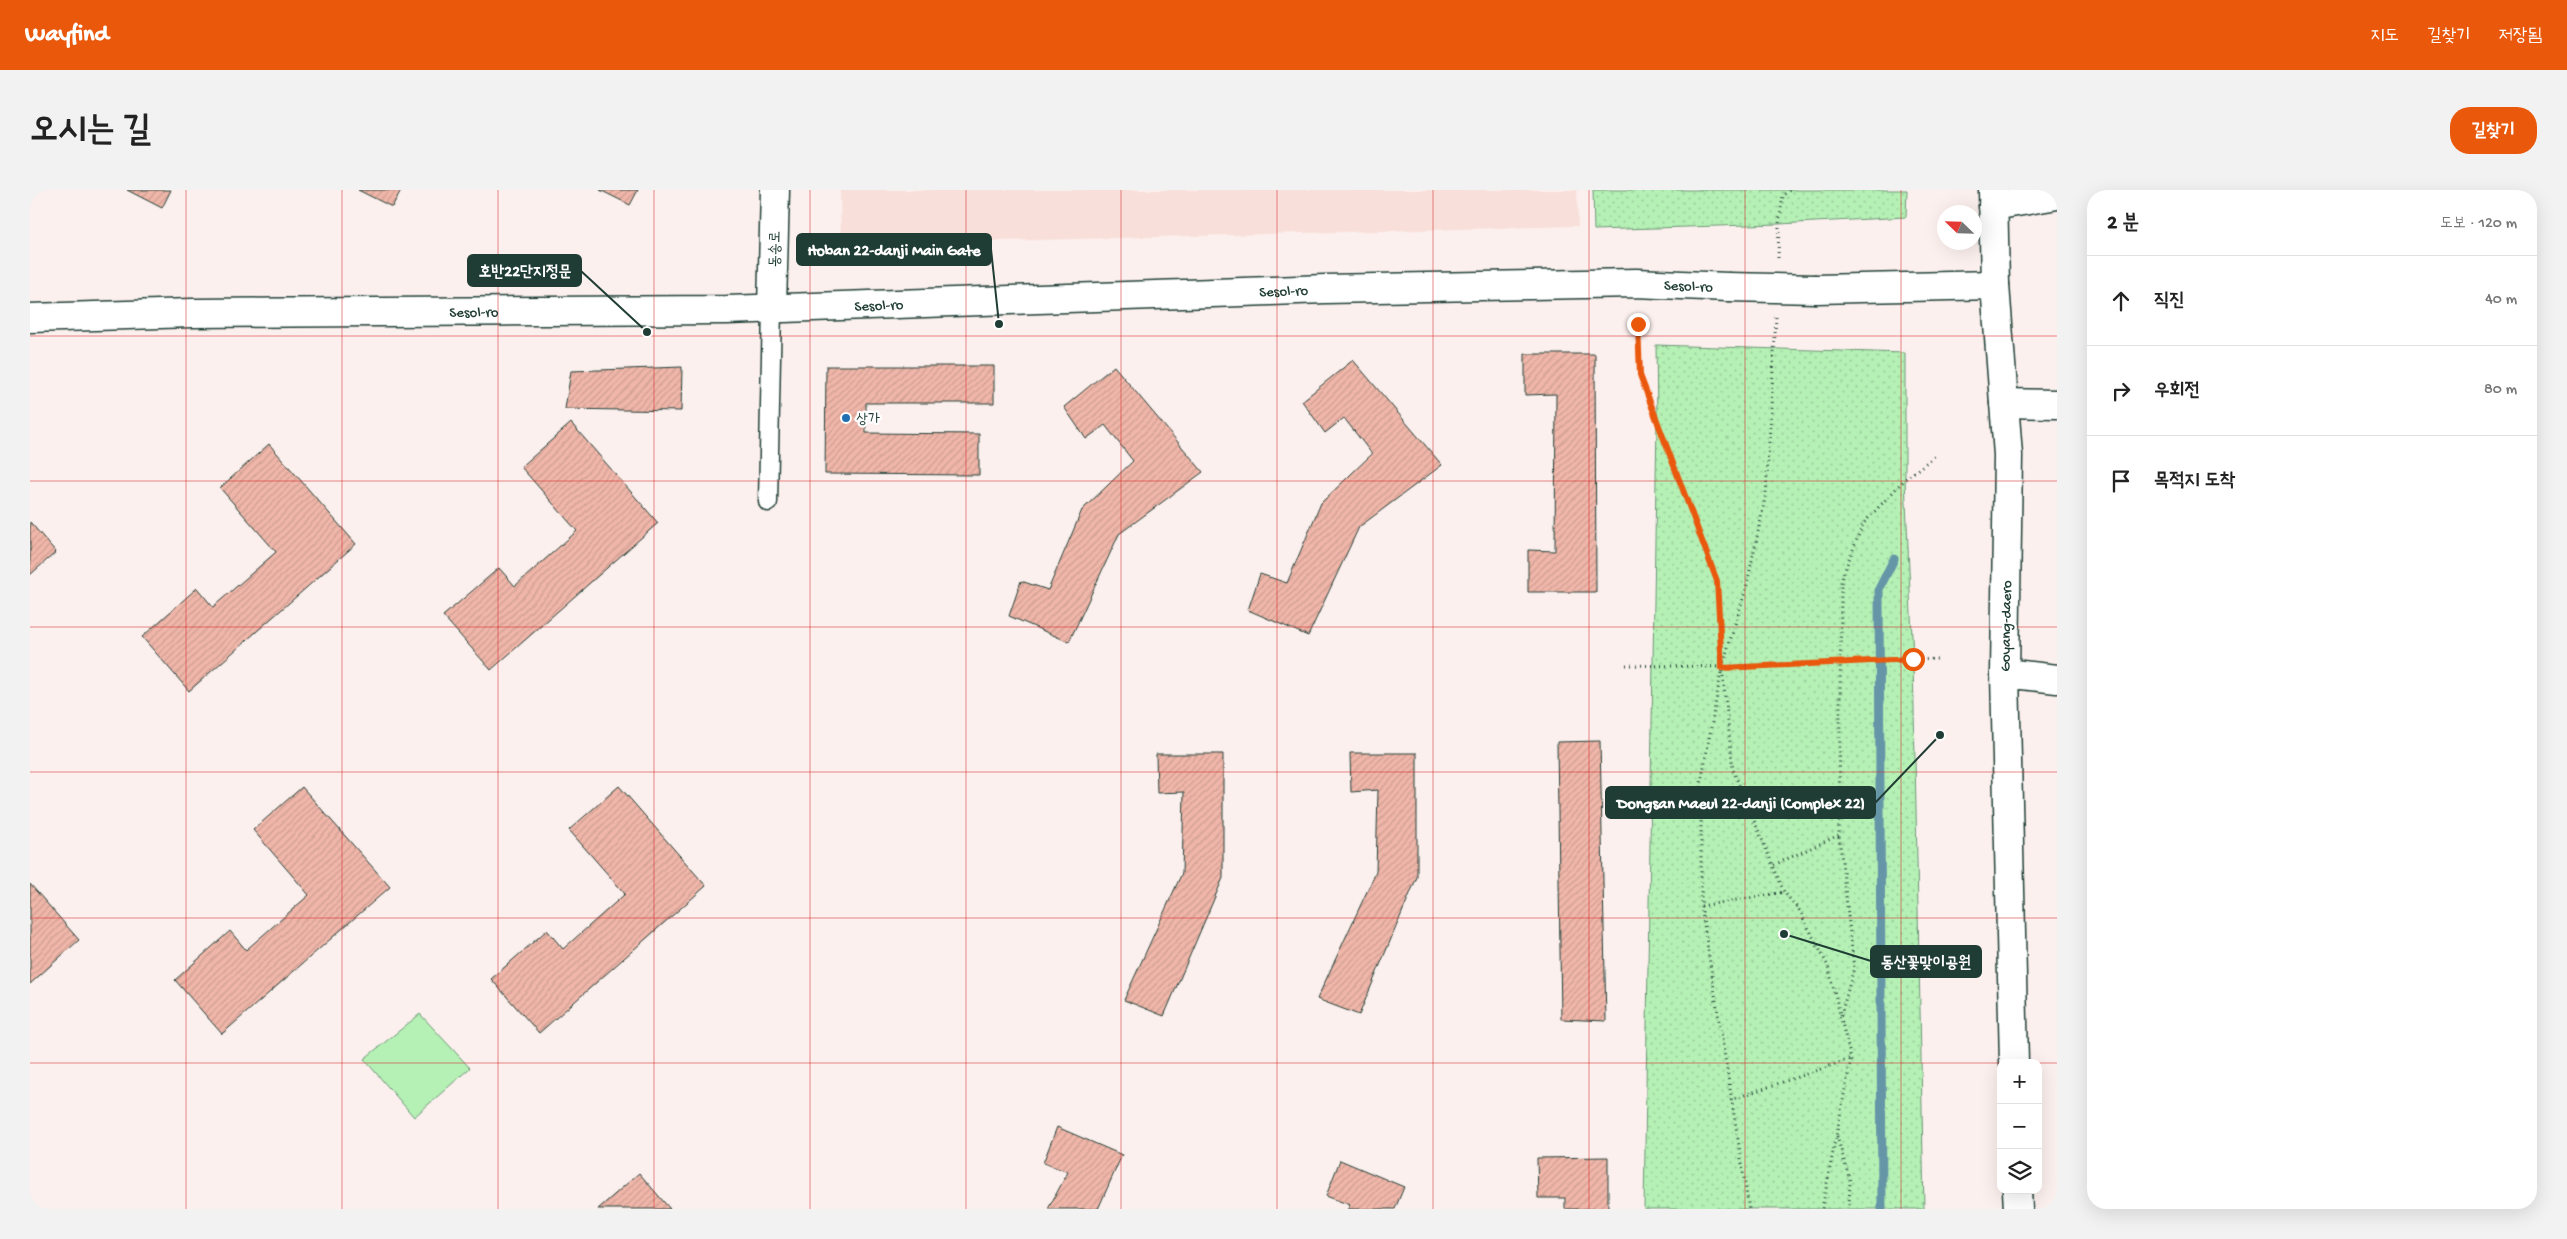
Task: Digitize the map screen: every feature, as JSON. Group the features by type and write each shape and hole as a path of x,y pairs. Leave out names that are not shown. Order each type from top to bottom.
{"street":[{"name":"동송로","path":"772,308 775,190"},
{"path":"1993,198 2057,195"},
{"name":"Goyang-daero","path":"1993,198 1995,285 2008,455 2005,673 2014,1059"},
{"name":"Sesol-ro","path":"30,318 192,313 772,308 1325,289 1636,283 1816,289 1995,285"},
{"path":"2004,403 2057,404"},
{"path":"2005,673 2057,679"},
{"path":"2017,1194 2018,1209"}],"lane":[{"path":"768,502 772,308"}],"path":[{"path":"1778,262 1779,224 1783,195 1790,190"},
{"path":"1749,1209 1700,906 1701,783 1722,668 1746,589 1766,494 1776,310"},
{"path":"1638,324 1640,375 1717,581 1722,668 1733,770 1784,892 1799,910 1828,966 1851,1059 1822,1209"},
{"path":"1841,1016 1854,968 1839,835 1842,580 1863,524 1906,479 1935,456"},
{"path":"1626,664 1722,668 1840,663 1857,660 1939,659"},
{"path":"1774,865 1839,835"},
{"path":"1700,906 1784,892"},
{"path":"1730,1100 1851,1059"},
{"path":"1836,1135 1850,1182 1849,1209"}],"shaded area":[{"path":"840,190 1577,190 1578,226 841,245"}],"green space":[{"path":"1593,190 1907,190 1906,217 1779,224 1594,230"},
{"path":"1656,345 1905,353 1905,479 1913,659 1924,1209 1644,1209 1657,419"},
{"path":"420,1014 470,1068 414,1117 364,1059"}],"building":[{"path":"127,190 171,190 162,208"},
{"path":"358,190 401,190 392,207"},
{"path":"600,190 638,190 630,205"},
{"path":"1525,354 1595,354 1596,592 1528,592 1528,550 1555,551 1556,394 1525,395"},
{"path":"1353,360 1442,465 1359,527 1308,636 1248,610 1260,574 1287,583 1321,503 1372,454 1344,418 1325,433 1302,401"},
{"name":"상가","path":"826,366 994,366 994,403 866,403 866,433 979,434 979,475 825,474"},
{"path":"1114,366 1203,472 1119,534 1069,642 1009,616 1021,581 1048,590 1082,510 1133,461 1105,425 1086,439 1064,407"},
{"path":"682,367 681,411 565,409 571,371"},
{"path":"571,423 658,523 491,670 443,616 499,568 515,586 577,531 521,467"},
{"path":"269,444 356,544 189,691 142,637 197,588 213,607 276,552 220,488"},
{"path":"30,522 56,552 30,575"},
{"path":"1600,741 1606,1021 1561,1019 1557,742"},
{"path":"1350,753 1417,753 1417,877 1359,1015 1317,999 1376,872 1378,790 1351,792"},
{"path":"1156,754 1223,754 1223,878 1164,1016 1124,1000 1182,873 1184,792 1157,793"},
{"path":"619,786 706,886 539,1033 491,979 547,930 563,949 625,894 569,830"},
{"path":"302,787 390,887 222,1034 175,980 230,931 246,950 309,895 253,830"},
{"path":"30,884 79,940 30,984"},
{"path":"1057,1127 1122,1155 1098,1209 1048,1209 1068,1172 1043,1163"},
{"path":"1608,1157 1608,1209 1565,1209 1565,1198 1538,1198 1537,1158"},
{"path":"1340,1160 1404,1187 1395,1209 1348,1209 1350,1205 1326,1196"},
{"path":"639,1173 670,1209 598,1209"}],"waterway":[{"path":"1882,1209 1879,589 1894,559"}],"place":[{"name":"Hoban 22-danji Main Gate","path":"999,324"},
{"name":"호반22단지정문","path":"647,332"},
{"name":"상가","path":"846,418"},
{"name":"Dongsan Maeul 22-danji (Complex 22)","path":"1940,735"},
{"name":"동산꽃맞이공원","path":"1784,934"}],"route":[{"path":"1638,324 1640,375 1687,496 1717,581 1722,668 1840,663 1857,660 1913,659"}]}
